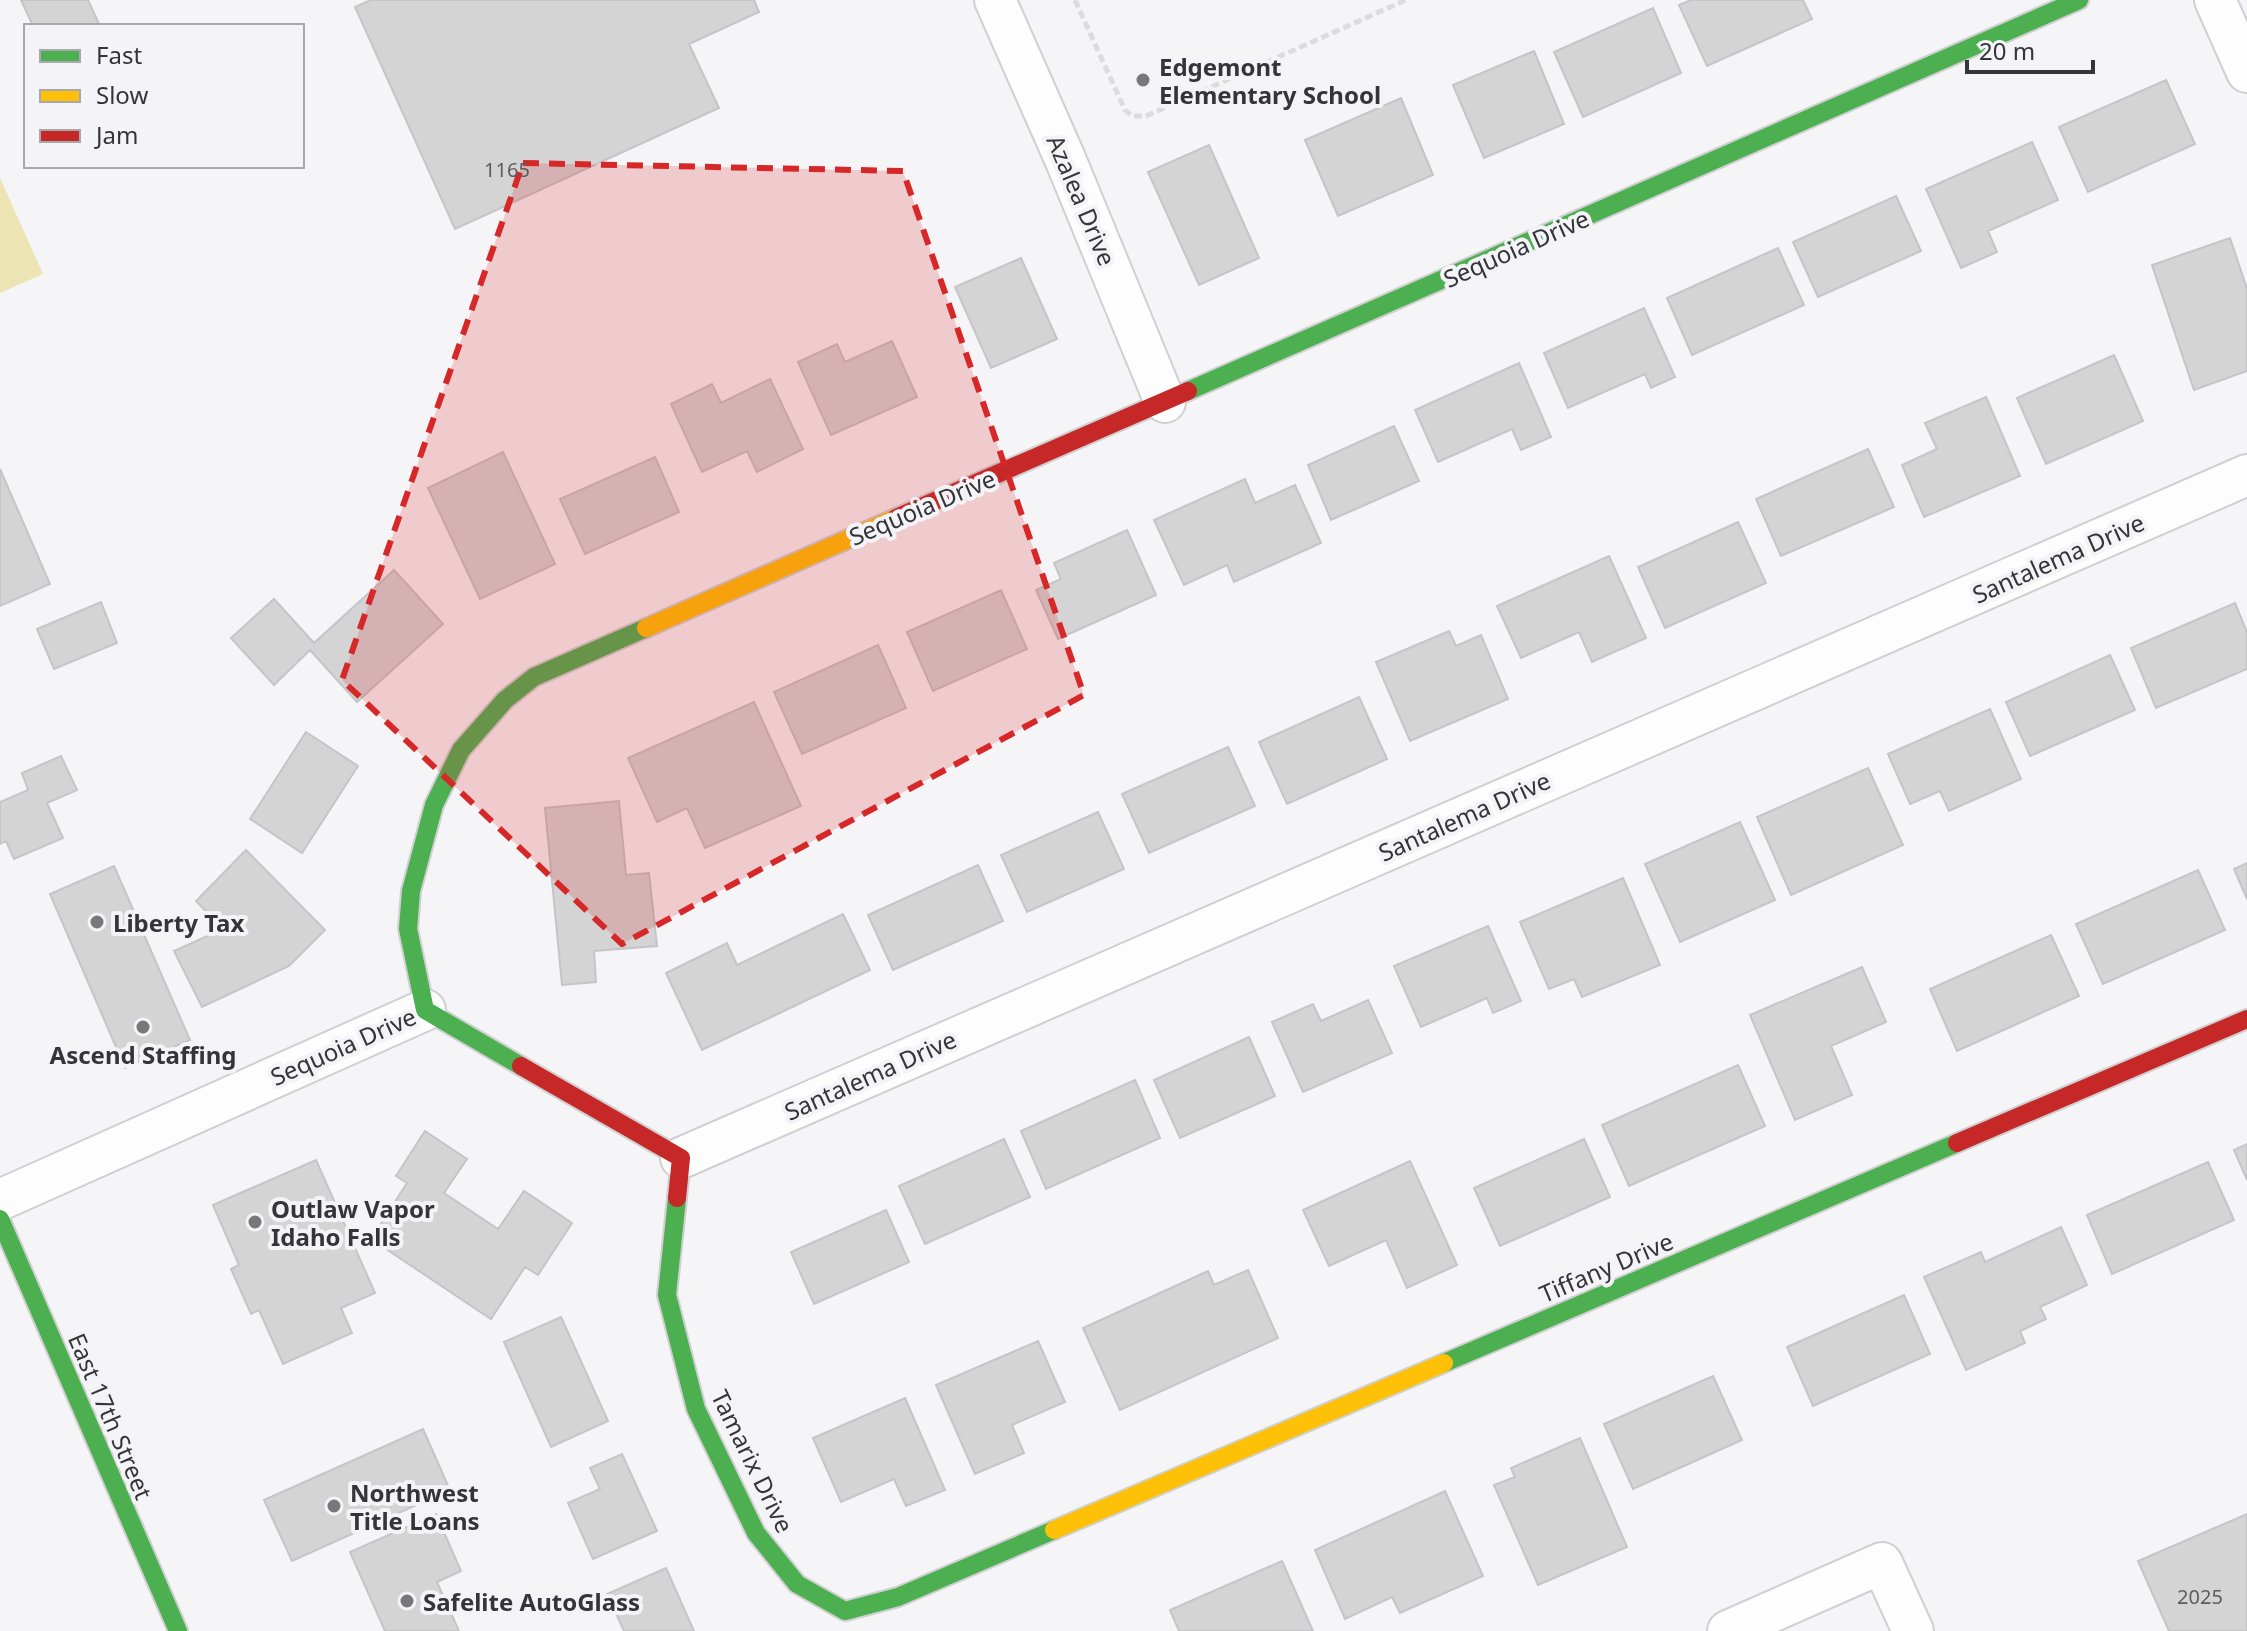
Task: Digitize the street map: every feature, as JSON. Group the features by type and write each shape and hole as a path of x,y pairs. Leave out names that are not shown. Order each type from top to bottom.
{"street":[{"name":"Azalea Drive","path":"995,0 1066,161 1165,402"},
{"name":"Sequoia Drive","path":"0,1200 425,1010 408,929 411,891 434,805 461,750 505,700 534,677 2079,0"},
{"path":"2215,0 2247,72"},
{"name":"Santalema Drive","path":"681,1158 2247,475"},
{"path":"425,1010 681,1158"},
{"name":"Tiffany Drive","path":"985,1559 2247,1019"},
{"name":"Tamarix Drive","path":"681,1158 667,1295 696,1409 756,1533 797,1584 845,1611 898,1597 985,1559"},
{"name":"East 17th Street","path":"0,1219 178,1631"},
{"path":"1728,1631 1882,1563 1913,1631"}],"path":[{"path":"1075,0 1125,110 1132,116 1146,116 1406,0"}],"highlighted area":[{"path":"523,163 903,171 1084,695 622,944 342,680"}],"shaded area":[{"path":"0,178 43,274 0,293"}],"building":[{"path":"21,0 88,0 99,24 32,24"},
{"path":"371,0 754,0 759,12 689,44 719,108 455,229 355,7"},
{"path":"1691,0 1803,0 1812,19 1707,66 1679,5"},
{"path":"1653,8 1681,73 1583,117 1554,52"},
{"path":"1534,51 1564,124 1484,158 1453,85"},
{"path":"2166,80 2195,144 2088,192 2059,127"},
{"path":"1401,98 1433,175 1338,216 1305,140"},
{"path":"2032,142 2058,200 1988,231 1997,252 1961,268 1926,189"},
{"path":"1209,145 1259,258 1199,285 1148,172"},
{"path":"1896,196 1921,251 1818,297 1793,242"},
{"path":"2230,238 2247,289 2247,371 2194,390 2152,265"},
{"path":"1778,248 1804,305 1692,355 1667,298"},
{"path":"1021,258 1057,339 991,368 955,287"},
{"path":"1644,308 1675,377 1651,388 1645,374 1568,408 1544,353"},
{"path":"892,341 917,397 831,435 798,362 837,344 845,362"},
{"path":"2114,355 2143,421 2046,464 2017,398"},
{"path":"1519,363 1551,437 1521,450 1512,429 1438,462 1415,410"},
{"path":"770,379 803,449 757,472 747,451 702,472 671,404 712,384 721,403"},
{"path":"1986,397 2020,476 1924,517 1902,465 1937,449 1925,423"},
{"path":"1394,426 1419,481 1331,520 1308,465"},
{"path":"1868,449 1894,507 1781,556 1756,499"},
{"path":"503,452 555,564 480,599 428,488"},
{"path":"655,457 679,512 585,554 560,499"},
{"path":"0,469 50,584 0,606"},
{"path":"1245,479 1255,503 1295,485 1321,543 1234,582 1227,565 1184,585 1154,520"},
{"path":"1738,522 1766,583 1665,628 1638,567"},
{"path":"1127,530 1156,595 1058,639 1036,590 1061,579 1054,563"},
{"path":"1609,556 1646,638 1592,662 1579,632 1521,658 1497,606"},
{"path":"394,570 443,624 357,702 310,650 274,685 231,638 274,599 314,643"},
{"path":"1001,590 1027,649 933,691 907,632"},
{"path":"101,602 117,643 54,669 37,629"},
{"path":"2235,603 2247,632 2247,669 2156,708 2131,648"},
{"path":"1449,631 1456,646 1481,635 1508,699 1410,741 1376,662"},
{"path":"878,645 906,708 802,754 774,692"},
{"path":"2110,655 2135,710 2030,756 2006,702"},
{"path":"1359,697 1387,759 1287,804 1259,742"},
{"path":"754,702 801,806 705,848 687,808 657,822 628,758"},
{"path":"1990,709 2021,779 1949,811 1940,791 1910,804 1888,754"},
{"path":"306,732 358,766 302,853 250,819"},
{"path":"1228,747 1255,806 1149,853 1122,794"},
{"path":"61,756 77,790 47,803 63,838 14,859 6,841 0,844 0,802 28,790 22,773"},
{"path":"1868,768 1903,845 1791,895 1757,817"},
{"path":"619,801 626,875 649,873 657,946 594,951 596,982 562,985 545,808"},
{"path":"1098,812 1124,869 1027,912 1001,855"},
{"path":"1740,822 1775,900 1680,942 1645,864"},
{"path":"246,850 325,930 289,966 202,1007 174,951 223,929 196,901"},
{"path":"2247,863 2247,899 2234,869"},
{"path":"978,865 1003,921 893,970 868,915"},
{"path":"114,866 190,1040 125,1068 50,894"},
{"path":"2198,870 2225,930 2103,984 2076,924"},
{"path":"1623,878 1660,965 1582,997 1574,979 1549,989 1520,922"},
{"path":"843,914 870,970 702,1050 666,973 727,943 737,965"},
{"path":"1488,926 1521,1001 1493,1013 1487,998 1421,1027 1394,966"},
{"path":"2051,935 2079,996 1957,1051 1930,989"},
{"path":"1862,967 1886,1022 1831,1046 1852,1095 1795,1120 1750,1015"},
{"path":"1368,1000 1392,1053 1303,1092 1272,1022 1313,1004 1321,1021"},
{"path":"1249,1037 1275,1096 1180,1138 1154,1080"},
{"path":"1738,1065 1765,1126 1629,1186 1602,1125"},
{"path":"1135,1080 1160,1138 1046,1189 1021,1131"},
{"path":"425,1131 467,1159 444,1193 498,1229 524,1191 572,1223 538,1275 525,1267 491,1319 371,1239 407,1183 396,1176"},
{"path":"1004,1139 1030,1197 925,1244 899,1186"},
{"path":"1584,1139 1610,1197 1500,1246 1474,1188"},
{"path":"2247,1144 2247,1180 2234,1150"},
{"path":"316,1160 375,1293 341,1308 352,1333 283,1364 259,1310 251,1314 231,1269 239,1265 213,1205"},
{"path":"1410,1161 1457,1265 1407,1288 1386,1240 1329,1266 1303,1210"},
{"path":"2208,1162 2234,1220 2112,1274 2087,1215"},
{"path":"886,1210 909,1262 814,1304 791,1252"},
{"path":"2061,1227 2087,1285 2040,1307 2046,1319 2020,1331 2025,1343 1966,1370 1924,1277 1981,1252 1985,1262"},
{"path":"1248,1270 1278,1338 1120,1410 1083,1328 1208,1271 1214,1285"},
{"path":"1904,1295 1930,1354 1813,1406 1787,1347"},
{"path":"561,1317 608,1421 551,1447 504,1342"},
{"path":"1038,1341 1065,1402 1012,1425 1024,1453 975,1474 936,1385"},
{"path":"1713,1376 1742,1440 1633,1489 1604,1424"},
{"path":"905,1398 945,1490 906,1506 894,1479 841,1502 813,1438"},
{"path":"423,1429 450,1490 292,1561 264,1500"},
{"path":"1580,1438 1627,1547 1538,1585 1494,1485 1515,1477 1511,1468"},
{"path":"622,1454 657,1531 593,1559 568,1503 600,1489 590,1468"},
{"path":"1445,1491 1483,1576 1400,1613 1392,1597 1345,1619 1315,1550"},
{"path":"436,1514 461,1571 437,1582 459,1631 385,1631 350,1552"},
{"path":"2247,1514 2247,1631 2169,1631 2138,1561"},
{"path":"1282,1561 1313,1631 1179,1631 1170,1610"},
{"path":"666,1568 694,1631 624,1631 607,1594"}],"traffic: fast":[{"path":"1188,391 2079,0"},
{"path":"521,1066 425,1010 408,929 411,891 434,805 461,750 505,700 534,677 646,628"},
{"path":"1444,1363 1957,1143"},
{"path":"677,1198 667,1295 696,1409 756,1533 797,1584 845,1611 898,1597 1054,1530"},
{"path":"0,1219 178,1631"}],"traffic: slow":[{"path":"646,628 896,518"},
{"path":"1054,1530 1444,1363"}],"traffic: jam":[{"path":"896,518 1188,391"},
{"path":"1957,1143 2247,1019"},
{"path":"521,1066 681,1158 677,1198"}],"place":[{"name":"Edgemont Elementary School","path":"1143,80"},
{"name":"Liberty Tax","path":"97,922"},
{"name":"Ascend Staffing","path":"143,1027"},
{"name":"Outlaw Vapor Idaho Falls","path":"255,1222"},
{"name":"Northwest Title Loans","path":"334,1506"},
{"name":"Safelite AutoGlass","path":"407,1601"}]}
